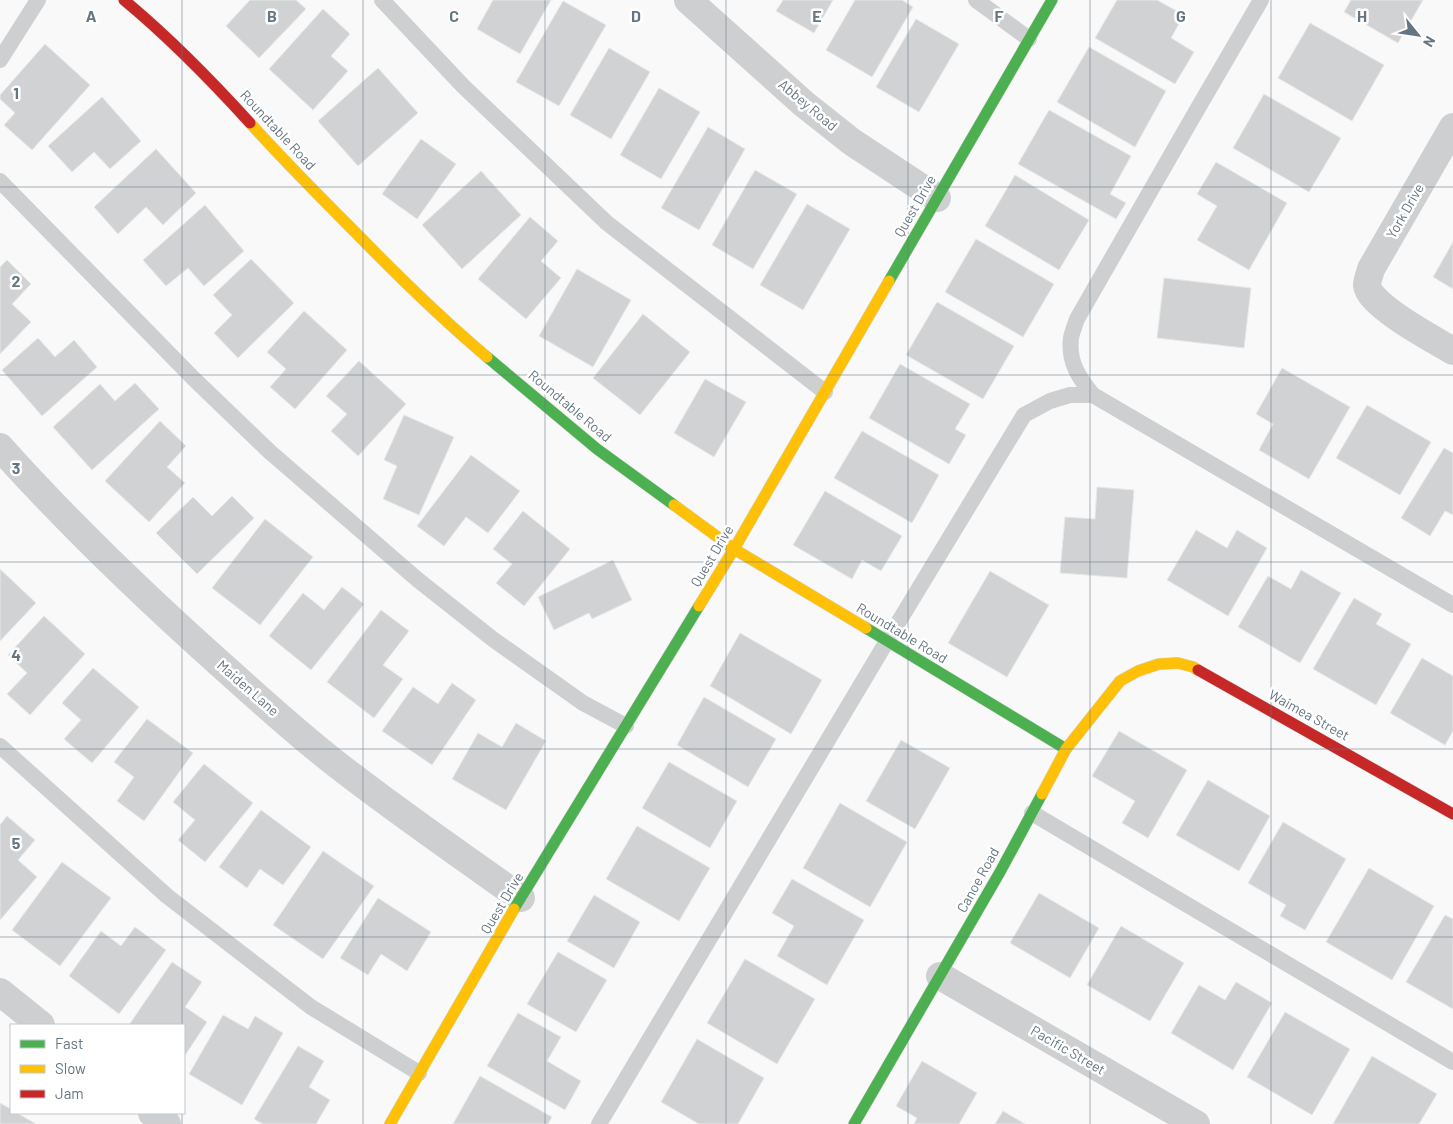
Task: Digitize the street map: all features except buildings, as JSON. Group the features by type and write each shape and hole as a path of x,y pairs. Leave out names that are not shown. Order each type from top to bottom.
{"street":[{"name":"Roundtable Road","path":"124,0 153,24 208,77 278,154 452,328 597,448 734,549 1066,749"},
{"name":"Abbey Road","path":"688,0 810,109 852,142 937,198"},
{"name":"Quest Drive","path":"390,1124 522,898 734,549 1052,0"},
{"name":"York Drive","path":"1453,127 1371,269 1367,284 1372,297 1409,326 1453,351"},
{"name":"Maiden Lane","path":"0,447 34,485 151,602 334,763 522,898"},
{"name":"Waimea Street","path":"1145,668 1158,664 1173,663 1193,667 1453,814"},
{"name":"Canoe Road","path":"854,1124 1000,872 1066,749 1120,681 1131,673 1145,668"},
{"name":"Pacific Street","path":"940,976 1196,1124"},
{"path":"0,992 40,1024"},
{"path":"153,1114 167,1124"}],"lane":[{"path":"0,60 38,0"},
{"path":"382,0 464,86 607,223 824,392"},
{"path":"976,0 1029,39"},
{"path":"1262,0 1179,140 1077,319 1071,338 1072,361 1080,380 1093,395 1453,605"},
{"path":"0,181 194,380 270,452 418,580 494,640 583,703 626,726"},
{"path":"599,1124 1024,415 1050,401 1070,395 1093,395"},
{"path":"0,746 174,902 311,1007 420,1073"},
{"path":"1032,813 1453,1062"}],"traffic: fast":[{"path":"889,281 1052,0"},
{"path":"487,357 597,449 674,505"},
{"path":"514,909 699,606"},
{"path":"866,628 1066,749"},
{"path":"854,1124 1000,872 1042,794"}],"traffic: slow":[{"path":"250,123 390,267 487,357"},
{"path":"699,606 889,281"},
{"path":"674,505 734,549 866,628"},
{"path":"1042,794 1066,749 1120,681 1138,671 1159,664 1178,663 1198,670"},
{"path":"390,1124 514,909"}],"traffic: jam":[{"path":"124,0 189,59 250,123"},
{"path":"1198,670 1453,814"}]}
